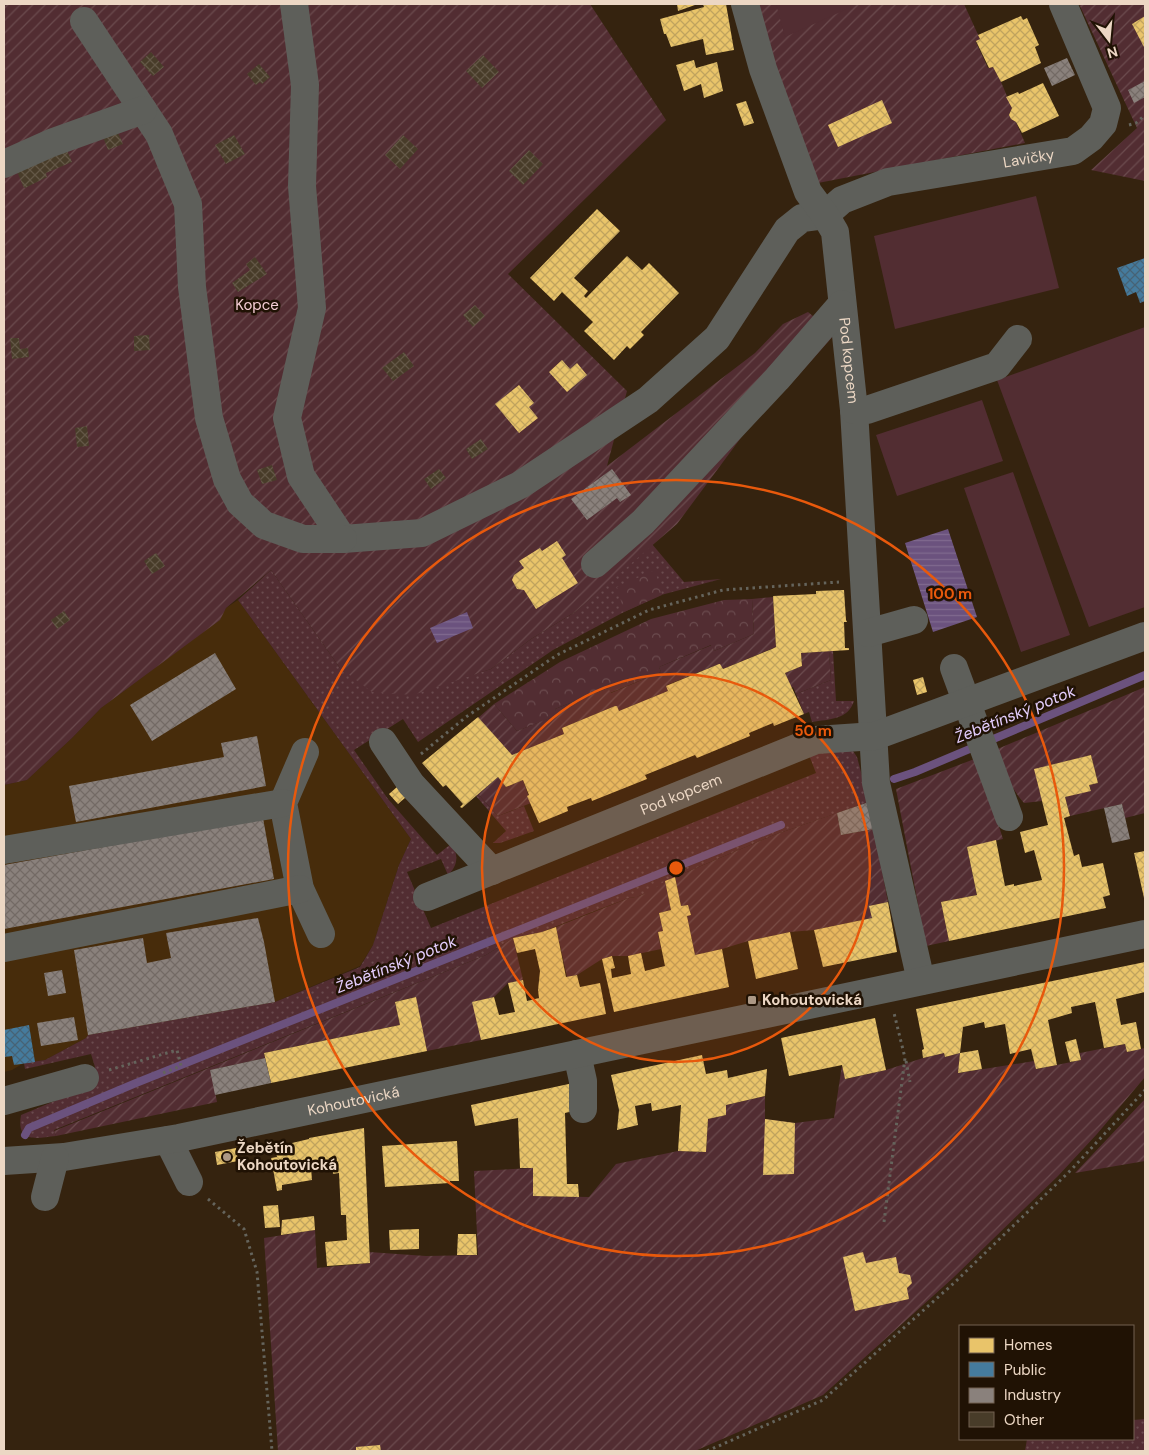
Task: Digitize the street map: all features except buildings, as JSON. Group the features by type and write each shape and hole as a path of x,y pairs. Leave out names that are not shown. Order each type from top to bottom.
{"street":[{"path":"294,4 305,85 302,186 312,308 287,418 302,476 343,539"},
{"name":"Pod kopcem","path":"745,4 763,69 808,192 835,232 854,410 876,783 921,981"},
{"name":"Lavičky","path":"825,215 842,200 888,182 1073,150 1091,138 1103,124 1107,108 1063,4"},
{"path":"84,21 159,134 188,204 192,287 210,418 228,479 240,503 264,525 303,539 343,539 422,533 520,485 648,400 718,338 787,230 802,218 825,215"},
{"path":"4,164 51,142 143,110"},
{"path":"595,564 643,522 777,379 842,304"},
{"path":"854,410 867,410 997,366 1018,339"},
{"path":"868,633 914,620"},
{"path":"874,736 1145,636"},
{"path":"954,668 1009,817"},
{"name":"Pod kopcem","path":"427,897 816,740 874,736"},
{"path":"383,742 412,784 492,871"},
{"path":"304,752 284,803 300,889 321,934"},
{"path":"4,850 284,803"},
{"path":"4,948 300,889"},
{"name":"Kohoutovická","path":"13,1161 56,1158 173,1139 1145,934"},
{"path":"577,1054 583,1081 583,1109"},
{"path":"4,1101 85,1078"},
{"path":"173,1139 189,1182"},
{"path":"45,1197 56,1158"}],"path":[{"path":"401,770 466,716 557,655 649,610 724,590 865,581"},
{"path":"887,988 910,1082"},
{"path":"85,1078 177,1050 181,1066 160,1074"},
{"path":"884,1222 905,1058"},
{"path":"707,1451 823,1400 954,1283 1072,1169 1145,1090"},
{"path":"189,1182 244,1229 257,1272 272,1451"}],"shaded area":[{"path":"948,529 977,617 933,632 905,543"},
{"path":"238,600 411,839 399,865 373,945 360,966 275,1002 89,1035 45,1060 24,1063 4,1072 4,785 27,780 101,708 219,620 226,608"},
{"path":"467,612 473,628 437,643 430,628"}],"green space":[{"name":"Kopce","path":"4,4 590,4 666,120 508,274 627,391 607,466 755,353 783,324 808,312 835,334 746,431 677,524 575,612 531,639 491,669 413,695 372,692 340,668 271,570 226,608 220,620 101,708 27,780 4,785"},
{"path":"757,4 964,4 980,39 976,42 988,68 993,67 996,70 1012,108 1009,115 1016,122 1025,143 818,183 775,66"},
{"path":"776,4 846,4 847,9 785,37"},
{"path":"1079,4 1145,4 1145,181 1091,170 1137,128"},
{"path":"1036,196 1059,288 895,329 874,236"},
{"path":"1145,327 1145,607 1089,627 997,380"},
{"path":"982,400 1003,461 897,496 876,435"},
{"path":"1013,472 1070,635 1021,652 964,488"},
{"path":"652,544 684,582 721,579 661,595 624,612 553,650 418,742 403,719 354,750 388,799 437,855 451,844 454,848 456,860 454,868 448,875 441,859 407,872 431,928 816,773 809,755 838,748 853,751 857,757 869,802 774,835 675,877 650,892 629,898 542,932 513,938 486,955 54,1130 56,1136 35,1138 25,1135 20,1124 21,1115 69,1095 94,1074 95,1067 91,1054 25,1069 24,1063 45,1060 86,1038 88,1035 275,1002 360,967 373,945 399,865 411,839 238,600 271,570 340,668 452,681 491,669 531,639 575,612"},
{"path":"655,570 662,595 624,612 617,587"},
{"path":"773,597 776,647 723,669 719,664 667,685 668,691 619,711 615,706 562,728 564,734 516,754 512,755 478,718 494,704 517,731 557,715 555,709 608,688 611,693 661,672 659,667 712,645 714,651 754,634 752,599"},
{"path":"752,599 754,634 714,651 711,645 659,667 661,672 610,693 608,688 555,709 558,715 517,731 494,704 560,662 651,619 724,600"},
{"path":"829,651 833,651 836,701 854,701 847,712 837,718 812,722 809,712 804,714 796,694 831,680"},
{"path":"829,651 831,680 796,694 793,687 791,688 785,673 802,666 801,653"},
{"path":"1145,687 1145,813 1125,818 1122,804 1070,816 1065,797 1091,790 1089,785 1098,783 1091,755 1035,769 1042,801 1024,803 1011,784 995,750"},
{"path":"977,758 1003,839 967,847 977,895 941,902 949,941 926,946 896,789"},
{"path":"498,777 506,787 523,780 531,803 498,816 478,794"},
{"path":"478,794 498,816 524,806 534,831 500,843 493,843 506,831 476,796"},
{"path":"837,813 841,835 874,829 888,902 870,906 872,918 814,930 790,932 695,955 687,916 691,915 688,905 681,906 675,877 774,835"},
{"path":"665,881 671,910 659,913 663,931 658,933 661,949 628,956 612,956 602,959 577,975 567,977 556,927 629,898 644,894"},
{"path":"513,938 523,980 508,983 494,997 473,1002 481,1040 427,1051 415,997 395,1002 400,1025 264,1053 265,1058 211,1070 217,1102 56,1136 54,1131 486,955"},
{"path":"1125,1044 1127,1052 1145,1048 1145,1077 1097,1134 1058,1176 953,1278 823,1395 695,1451 278,1451 264,1238 315,1230 317,1268 370,1263 369,1252 426,1256 478,1255 474,1171 533,1168 534,1196 589,1197 616,1164 678,1151 706,1152 708,1119 726,1115 726,1105 765,1096 765,1119 795,1123 834,1118 842,1065 846,1079 886,1070 944,1053 945,1057 960,1053 959,1073 1034,1061 1037,1069 1081,1060 1080,1053"},
{"path":"1145,1099 1145,1161 1075,1173"},
{"path":"1145,1419 1145,1451 1025,1451 1027,1440 1134,1440 1134,1420"}],"waterway":[{"name":"Žebětínský potok","path":"894,779 915,772 1145,675"},
{"name":"Žebětínský potok","path":"25,1135 29,1128 136,1083 781,825"}],"place":[{"name":"Kohoutovická","path":"752,1000"},
{"name":"Žebětín Kohoutovická","path":"227,1157"}]}
